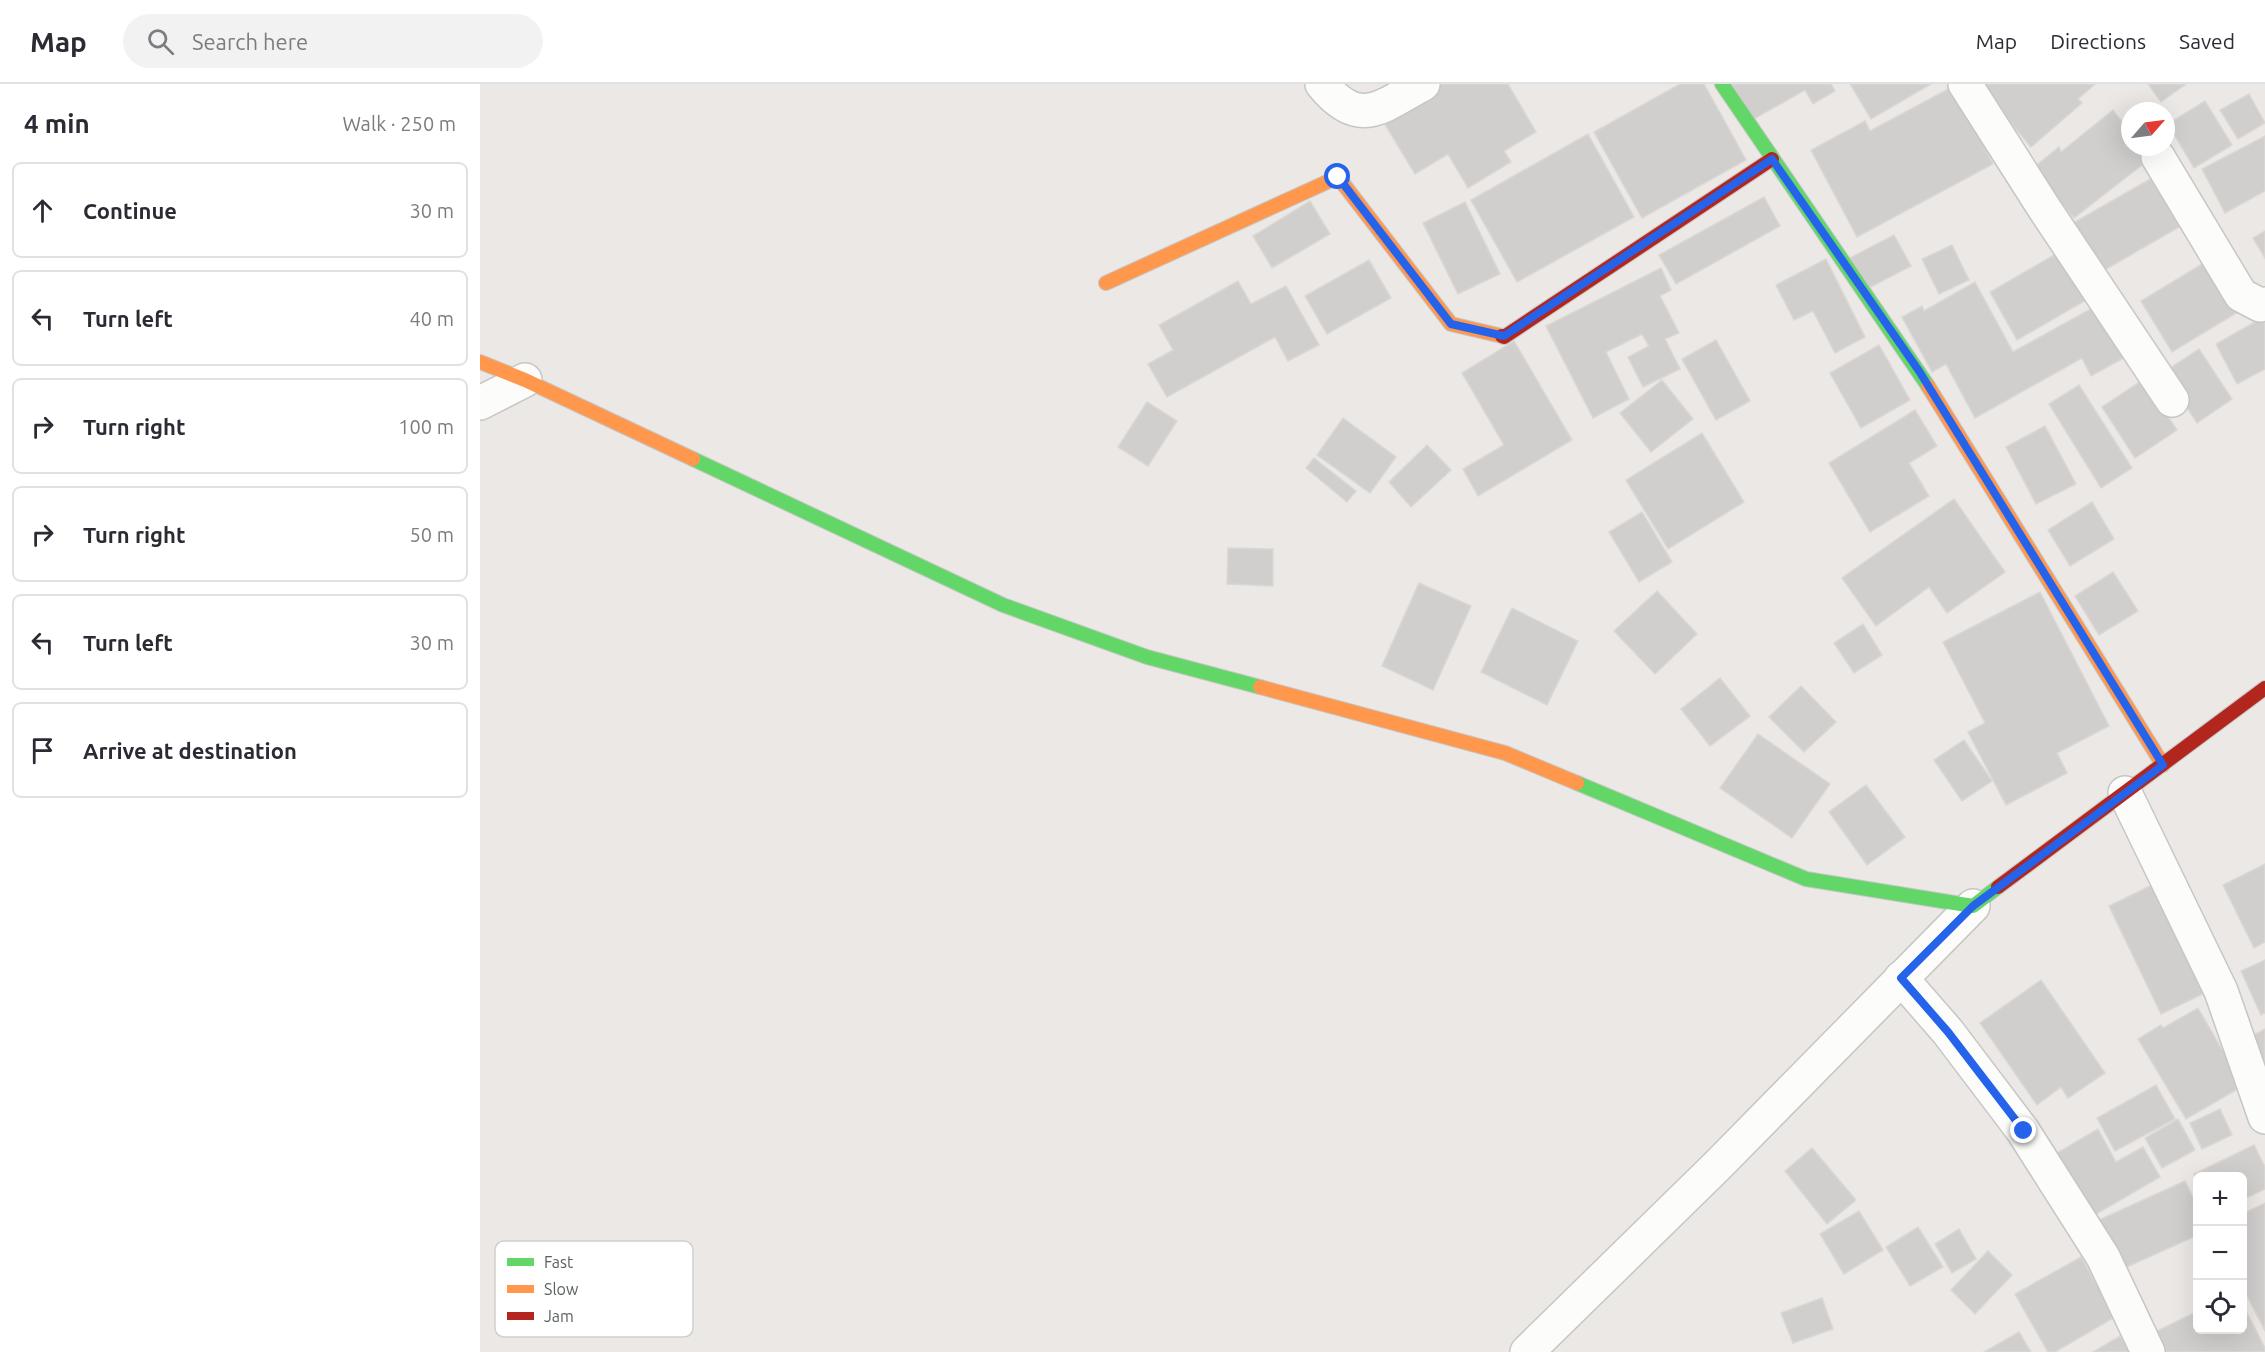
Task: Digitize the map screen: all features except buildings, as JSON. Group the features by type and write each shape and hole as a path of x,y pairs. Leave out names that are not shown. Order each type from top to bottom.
{"street":[{"path":"1322,84 1334,99 1354,111 1376,110 1423,84"},
{"path":"1722,84 1919,371 2163,765"},
{"path":"1965,84 2044,208 2172,400"},
{"path":"2158,157 2241,295 2260,305 2265,304"},
{"path":"1106,283 1338,177 1451,324 1504,336 1772,159"},
{"path":"480,362 525,380 1003,605 1147,657 1505,753 1806,879 1973,906"},
{"path":"480,402 525,380"},
{"path":"1527,1352 1718,1165 1973,906 2264,693"},
{"path":"2125,793 2221,991 2265,1117"},
{"path":"1901,978 1948,1032 2024,1131 2103,1257 2148,1352"}],"traffic: fast":[{"path":"1722,84 1928,386"},
{"path":"693,459 1003,605 1147,657 1260,687"},
{"path":"1577,783 1806,879 1973,906 1998,887"}],"traffic: slow":[{"path":"1106,283 1338,177 1451,324 1502,336"},
{"path":"480,362 525,380 693,459"},
{"path":"1928,386 2163,765"},
{"path":"1260,687 1505,753 1577,783"}],"traffic: jam":[{"path":"1502,336 1504,337 1772,159"},
{"path":"1998,887 2265,688"}],"route":[{"path":"1338,177 1451,324 1504,336 1772,159 1919,371 2163,765 1973,906 1901,978 1948,1032 2024,1131"}]}
